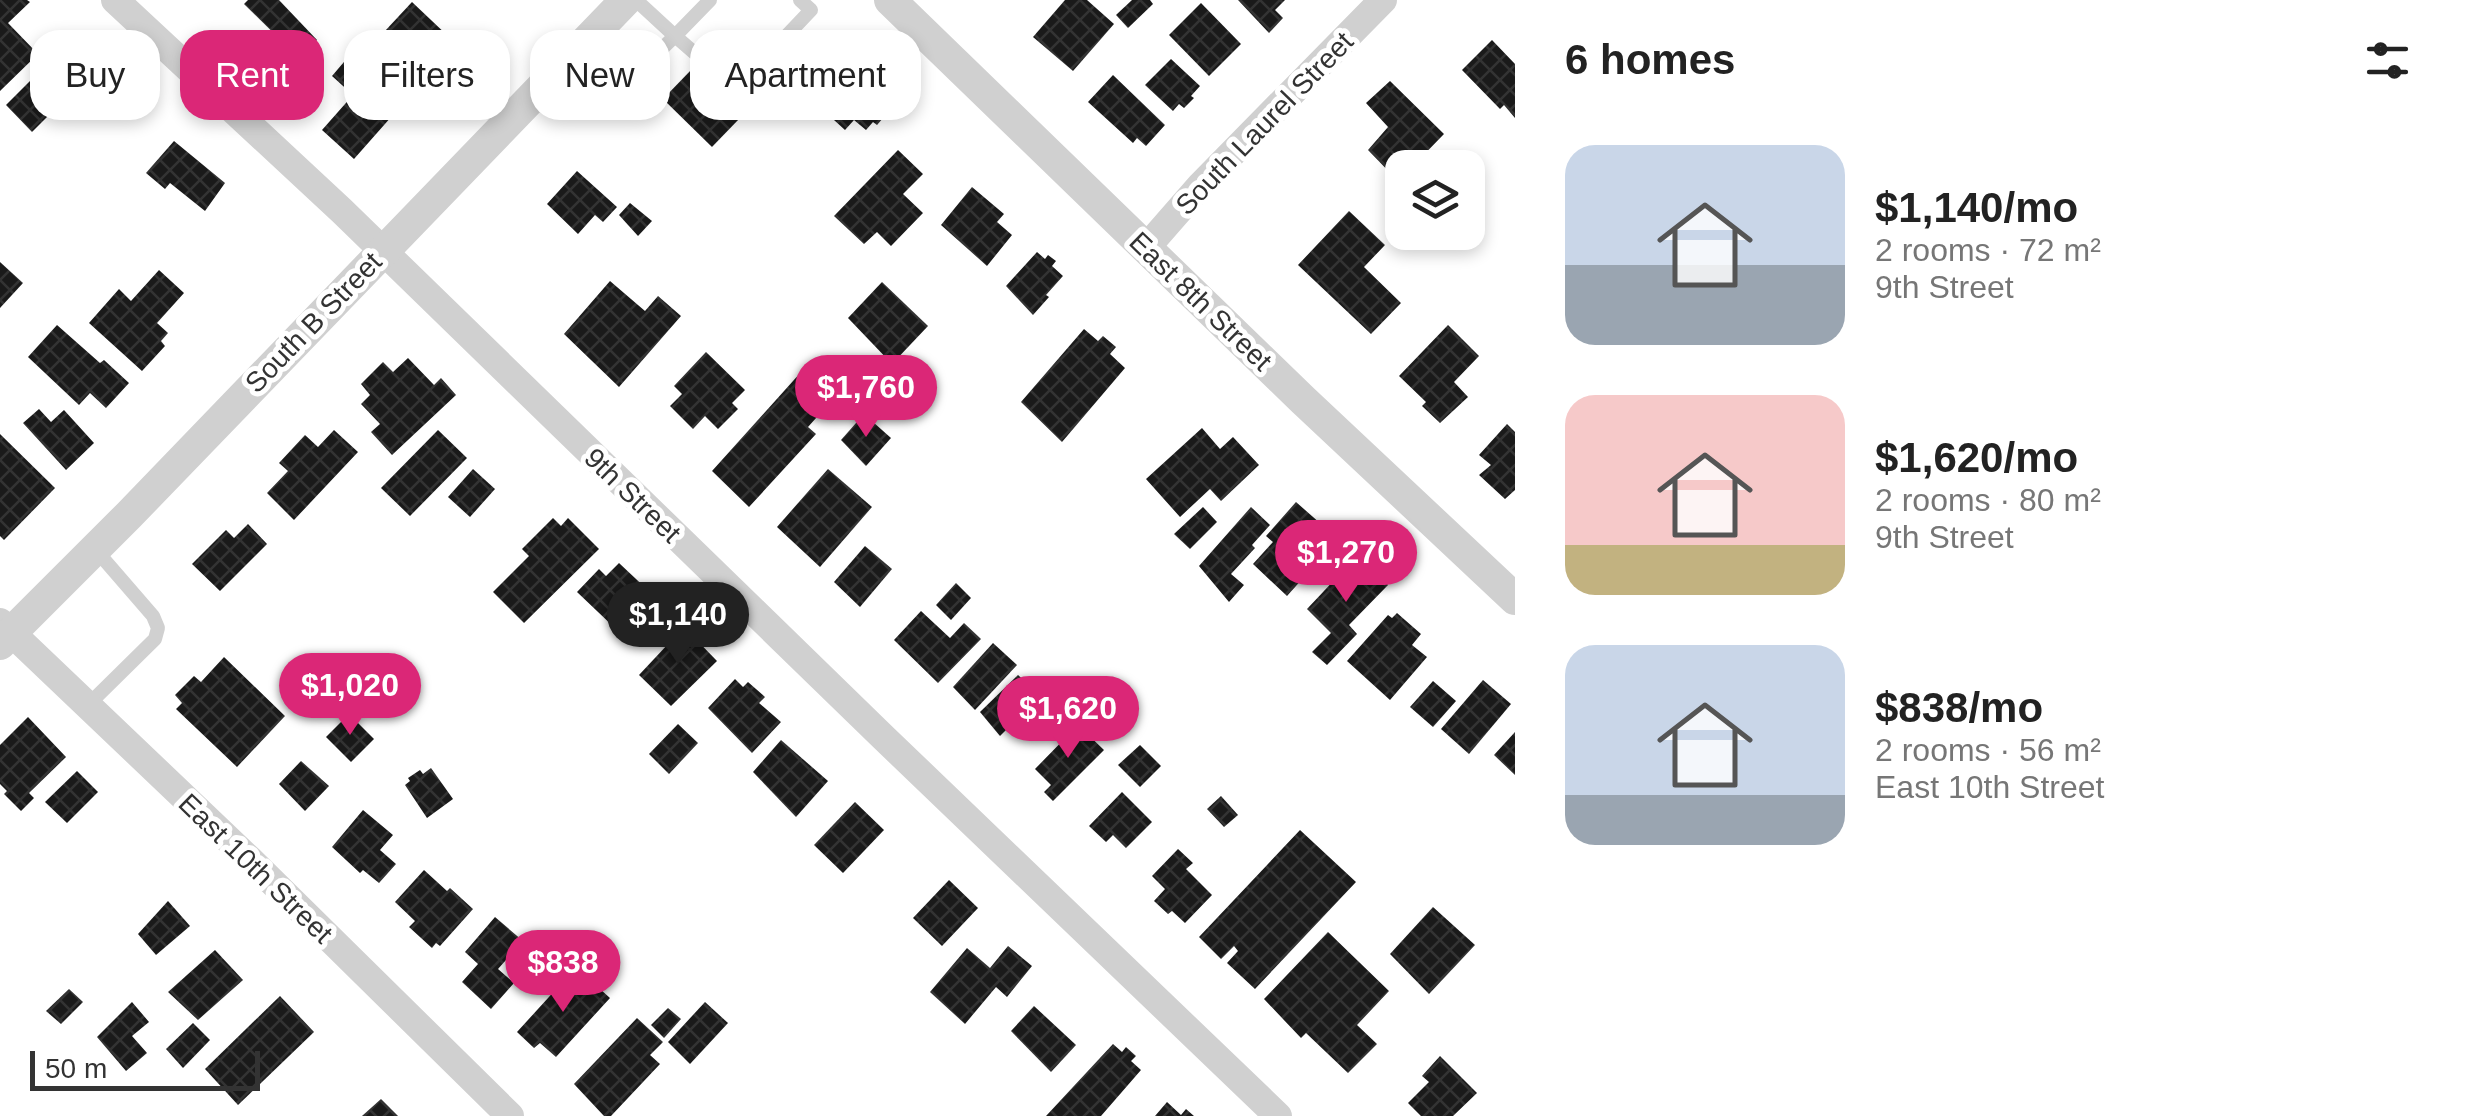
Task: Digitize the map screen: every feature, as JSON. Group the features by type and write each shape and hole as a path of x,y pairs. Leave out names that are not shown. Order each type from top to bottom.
{"street":[{"name":"9th Street","path":"115,0 342,210 1278,1116"},
{"name":"South B Street","path":"4,633 94,549 626,0"},
{"name":"East 8th Street","path":"890,0 1515,598"},
{"name":"South Laurel Street","path":"1146,248 1382,0"},
{"name":"East 10th Street","path":"4,633 250,860 510,1116"}],"lane":[{"path":"636,0 736,89 810,3"},
{"path":"670,42 710,0"},
{"path":"87,706 155,639 158,628 153,616 94,549"}],"building":[{"path":"0,0 27,0 30,2 8,23 30,46 30,62 0,91"},
{"path":"248,0 279,0 308,30 270,30 244,4"},
{"path":"1065,0 1087,0 1114,24 1073,71 1033,37"},
{"path":"1132,0 1150,0 1153,4 1128,28 1116,15"},
{"path":"1238,0 1285,0 1275,10 1283,18 1269,33"},
{"path":"412,2 442,30 386,30"},
{"path":"1201,3 1241,44 1209,76 1169,35"},
{"path":"1492,40 1515,64 1515,118 1504,105 1500,109 1462,70"},
{"path":"1171,59 1200,86 1184,108 1179,104 1173,111 1145,85"},
{"path":"344,62 344,87 332,76"},
{"path":"690,71 690,120 738,120 712,147 670,106 670,92"},
{"path":"1113,75 1165,125 1146,146 1137,138 1133,143 1088,102"},
{"path":"30,81 30,120 44,120 32,132 6,105"},
{"path":"1390,81 1444,134 1428,150 1385,150 1385,168 1368,150 1388,127 1366,103"},
{"path":"344,105 344,120 388,120 354,159 322,130"},
{"path":"834,120 854,120 845,130"},
{"path":"854,120 881,120 877,125 873,122 866,130"},
{"path":"174,141 225,183 205,211 170,183 165,189 146,173"},
{"path":"898,150 923,174 903,194 923,213 891,246 877,232 864,244 834,216"},
{"path":"577,171 617,207 603,222 595,215 578,234 547,204"},
{"path":"972,187 1004,214 997,222 1012,235 987,266 941,225"},
{"path":"630,203 652,221 638,236 619,215"},
{"path":"1349,211 1385,245 1364,267 1401,303 1371,334 1298,265"},
{"path":"1037,252 1056,261 1052,266 1063,276 1033,315 1006,286"},
{"path":"0,262 23,283 0,308"},
{"path":"159,270 184,293 157,323 168,333 161,341 165,346 142,371 89,323 119,289 131,301"},
{"path":"610,281 645,311 658,296 681,316 619,387 564,334"},
{"path":"882,282 928,326 892,364 848,318"},
{"path":"57,325 129,383 106,408 90,393 79,405 28,357"},
{"path":"1448,325 1479,356 1454,382 1468,397 1440,423 1422,406 1426,402 1399,376"},
{"path":"1084,329 1098,341 1103,336 1116,347 1110,354 1125,368 1062,442 1021,402"},
{"path":"706,352 745,390 732,403 738,409 718,429 705,416 693,429 670,406 682,394 674,386"},
{"path":"408,358 434,385 441,378 456,395 392,455 371,432 380,424 361,404 370,395 361,384 383,362 393,372"},
{"path":"802,371 833,399 808,427 816,434 749,507 712,471"},
{"path":"39,409 51,422 64,410 94,443 66,470 23,423"},
{"path":"864,414 891,438 866,466 841,440"},
{"path":"1507,424 1515,432 1515,490 1505,499 1479,475 1491,465 1479,455"},
{"path":"1202,428 1220,449 1233,437 1259,465 1221,501 1210,489 1180,517 1146,479"},
{"path":"334,430 358,452 294,520 267,493 288,471 279,463 305,435 318,447"},
{"path":"438,430 467,458 410,516 381,488"},
{"path":"0,434 55,488 4,540 0,536"},
{"path":"473,469 495,489 470,517 448,497"},
{"path":"828,469 872,507 820,567 777,527"},
{"path":"1296,502 1338,539 1287,596 1253,564 1273,542 1266,536"},
{"path":"1203,507 1217,522 1190,549 1174,534"},
{"path":"1251,507 1270,525 1231,574 1244,585 1229,602 1199,566"},
{"path":"553,518 561,526 568,518 599,549 524,623 493,592 529,556 522,549"},
{"path":"248,524 267,544 220,591 192,564 226,530 234,538"},
{"path":"865,546 892,569 860,607 834,582"},
{"path":"1367,556 1384,572 1380,576 1388,585 1349,625 1357,634 1327,665 1312,652 1331,633 1307,609 1356,557 1361,562"},
{"path":"619,563 653,595 618,631 577,592 599,569 606,576"},
{"path":"956,583 971,598 951,620 936,605"},
{"path":"921,611 950,638 964,623 981,639 938,683 894,640"},
{"path":"1397,613 1421,634 1412,645 1427,657 1390,700 1347,661 1388,615 1392,618"},
{"path":"684,627 717,661 671,706 639,675"},
{"path":"993,643 1017,665 975,710 953,687"},
{"path":"224,657 285,716 237,767 176,709 182,703 175,695 194,676 201,682"},
{"path":"1018,675 1040,696 1000,736 980,712"},
{"path":"735,679 743,687 748,682 765,697 759,703 781,722 752,753 708,708"},
{"path":"1483,680 1511,704 1469,754 1441,729"},
{"path":"1433,681 1456,701 1433,727 1410,707"},
{"path":"349,714 374,739 351,762 326,737"},
{"path":"28,717 66,757 29,793 34,798 21,811 0,784 0,745"},
{"path":"678,724 698,743 669,774 649,754"},
{"path":"1078,725 1104,750 1053,801 1044,792 1051,785 1035,769"},
{"path":"1515,732 1515,775 1494,755"},
{"path":"781,740 828,781 796,817 753,772"},
{"path":"1140,745 1161,766 1140,787 1118,765"},
{"path":"301,761 329,786 305,811 279,784"},
{"path":"431,768 453,799 427,818 405,785 420,770 423,774"},
{"path":"77,771 98,792 67,823 45,802"},
{"path":"1122,792 1152,822 1126,848 1113,835 1106,842 1089,826"},
{"path":"1221,796 1238,815 1224,827 1207,809"},
{"path":"855,802 884,830 843,873 814,845"},
{"path":"363,810 393,835 380,850 396,864 379,883 363,870 360,873 332,847"},
{"path":"1300,830 1356,882 1255,989 1227,963 1238,951 1234,946 1221,959 1199,937"},
{"path":"1178,849 1193,863 1186,869 1212,895 1185,923 1154,901 1165,889 1152,876"},
{"path":"424,870 473,909 440,946 436,943 432,948 409,927 415,921 395,902"},
{"path":"949,880 978,908 942,946 913,918"},
{"path":"168,901 190,926 156,955 138,934"},
{"path":"1433,907 1475,945 1429,994 1390,954"},
{"path":"495,917 523,941 498,969 514,983 491,1009 462,982 478,964 465,952"},
{"path":"1328,932 1389,991 1357,1025 1377,1044 1348,1073 1306,1033 1301,1038 1264,999"},
{"path":"1008,946 1032,966 1007,997 996,987 965,1024 930,992 967,948 990,968"},
{"path":"215,950 243,980 198,1020 168,992"},
{"path":"569,975 582,988 590,980 610,998 556,1057 540,1043 534,1048 517,1032"},
{"path":"69,989 83,1002 61,1024 46,1011"},
{"path":"280,996 314,1032 238,1105 205,1069"},
{"path":"132,1002 149,1022 132,1036 147,1053 126,1071 97,1037"},
{"path":"705,1002 728,1023 690,1064 668,1042"},
{"path":"1034,1006 1076,1045 1051,1072 1011,1031"},
{"path":"668,1008 681,1019 664,1038 651,1025"},
{"path":"637,1018 663,1042 650,1055 660,1064 611,1116 604,1116 574,1084"},
{"path":"193,1023 210,1040 183,1068 166,1049"},
{"path":"1113,1044 1122,1052 1126,1047 1136,1056 1131,1061 1141,1070 1101,1116 1046,1116"},
{"path":"1440,1056 1477,1093 1453,1116 1421,1116 1408,1103 1429,1082 1422,1076"},
{"path":"381,1099 398,1116 362,1116"},
{"path":"1167,1102 1181,1115 1186,1109 1194,1116 1155,1116"}]}
